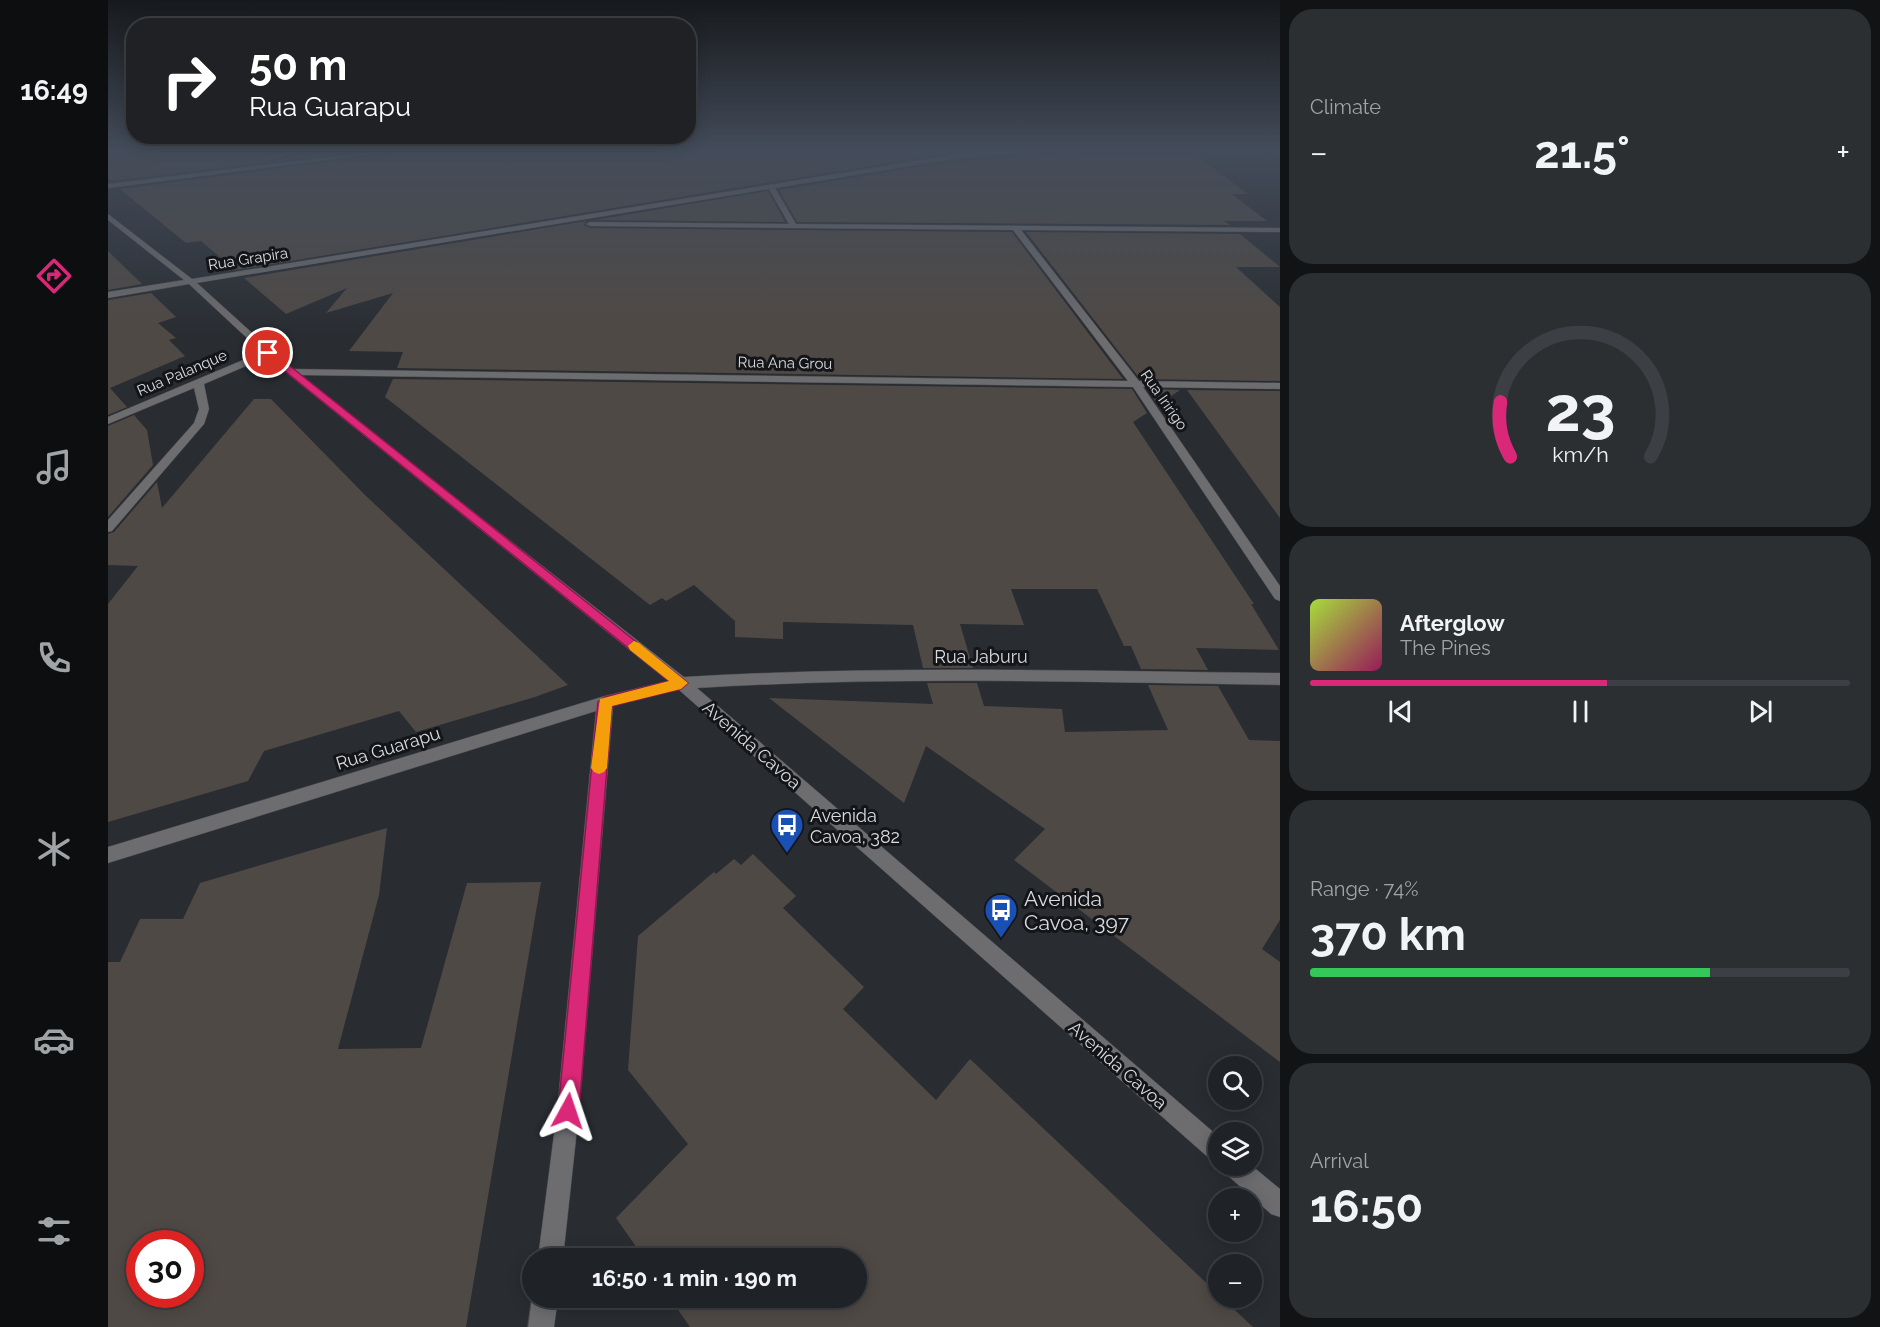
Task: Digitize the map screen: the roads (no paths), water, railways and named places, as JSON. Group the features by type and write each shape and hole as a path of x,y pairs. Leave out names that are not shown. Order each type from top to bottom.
{"street":[{"name":"Rua Grapira","path":"108,295 622,211"},
{"path":"785,211 794,226"},
{"name":"Avenida Cavoa","path":"108,216 191,282 289,372 681,683 1208,1142"},
{"path":"547,223 1280,230"},
{"name":"Rua Iririgo","path":"1015,227 1135,383 1280,596"},
{"name":"Rua Palanque","path":"108,421 268,353"},
{"name":"Rua Ana Grou","path":"289,372 1280,386"},
{"path":"108,528 199,424 204,409 198,381"},
{"name":"Rua Jaburu","path":"681,683 779,677 955,675 1280,679"},
{"name":"Rua Guarapu","path":"108,855 605,702 681,683"},
{"path":"551,1248 568,1111 605,702"},
{"path":"1246,1176 1280,1205"},
{"path":"541,1327 544,1308"}],"place":[{"name":"Avenida Cavoa, 382","path":"787,854"},
{"name":"Avenida Cavoa, 397","path":"1001,939"}]}
